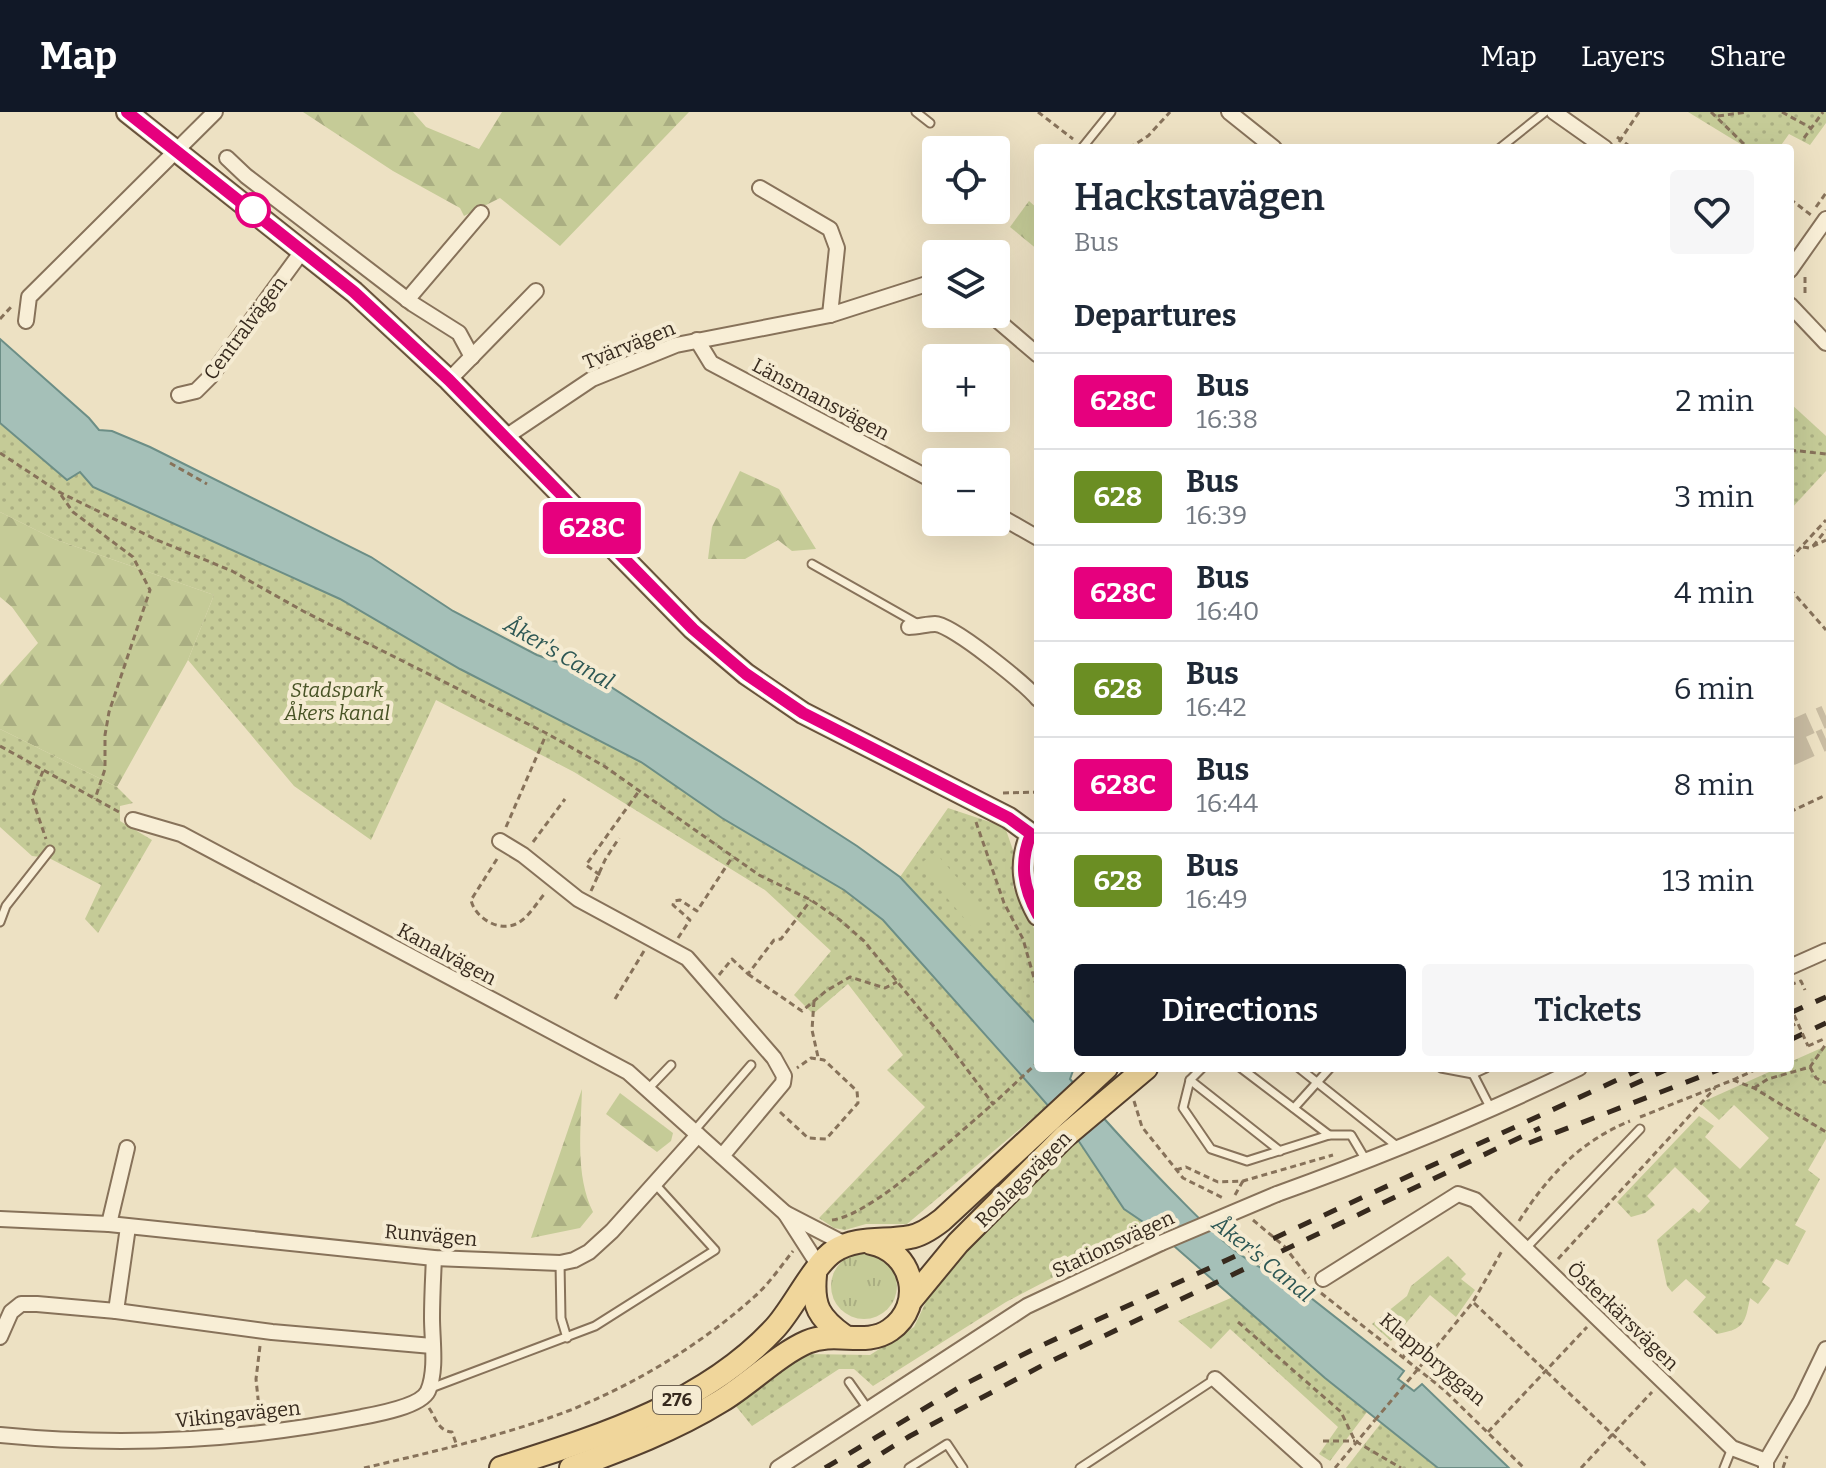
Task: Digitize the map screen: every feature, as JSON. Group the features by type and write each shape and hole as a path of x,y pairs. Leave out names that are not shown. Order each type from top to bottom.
{"main road":[{"name":"Roslagsvägen","path":"853,1243 913,1237 928,1230 1102,1072"},
{"path":"1102,1103 1109,1083 1121,1072"},
{"name":"Roslagsvägen","path":"571,1468 662,1434 722,1401 804,1343 821,1337 878,1337 901,1320 933,1270 958,1243 1064,1137 1141,1072"},
{"path":"853,1243 882,1245 897,1254 907,1268 911,1300"},
{"name":"276","path":"501,1468 615,1431 704,1384 775,1328 830,1254 853,1243"},
{"path":"817,1270 813,1290 817,1309 826,1323 844,1336"}],"street":[{"path":"127,112 354,292 449,380 693,629 746,674 803,713 1034,829 1023,854 1023,876 1034,905"},
{"path":"26,321 29,297 215,112"},
{"path":"1229,112 1269,144"},
{"path":"1554,112 1599,144"},
{"path":"227,158 407,300 459,333 472,357"},
{"path":"760,188 830,229 837,248 830,315"},
{"path":"407,300 481,213"},
{"path":"1794,265 1826,219"},
{"name":"Centralvägen","path":"179,395 196,391 210,377 303,250"},
{"name":"Tvärvägen","path":"504,438 592,379 676,345 830,315 922,285"},
{"path":"449,380 536,291"},
{"path":"1794,309 1826,343"},
{"path":"1006,328 1034,352"},
{"name":"Länsmansvägen","path":"697,340 711,363 922,475"},
{"path":"1010,522 1034,536"},
{"path":"916,627 937,623 981,650 1034,695"},
{"name":"Kanalvägen","path":"133,820 181,834 628,1072 785,1213 803,1239 817,1270"},
{"path":"503,843 578,899 687,958 774,1058 784,1076 783,1083 722,1156"},
{"path":"1794,965 1826,951"},
{"name":"Stationsvägen","path":"778,1468 1027,1306 1161,1243 1277,1194 1399,1149 1571,1072"},
{"name":"Runvägen","path":"0,1219 109,1224 434,1258 560,1263 589,1252 655,1184 696,1133"},
{"path":"109,1224 127,1148"},
{"name":"Österkärsvägen","path":"1318,1282 1458,1194 1475,1200 1732,1448 1766,1464"},
{"name":"Kanalvägen","path":"785,1213 853,1243"},
{"path":"116,1311 128,1227"},
{"path":"426,1393 432,1371 434,1258"},
{"path":"0,1337 11,1312 21,1304 116,1311 262,1330 432,1346"},
{"path":"1766,1464 1822,1367 1826,1349"},
{"path":"1215,1379 1314,1468"},
{"name":"Vikingavägen","path":"0,1435 139,1442 262,1435 388,1412 426,1393"}],"lane":[{"path":"916,112 930,123"},
{"path":"1086,144 1111,112"},
{"path":"1505,144 1545,112"},
{"path":"812,564 916,627"},
{"path":"0,922 3,904 50,850"},
{"path":"648,1089 671,1065"},
{"path":"696,1133 751,1065"},
{"path":"1198,1072 1190,1080 1183,1108 1211,1149 1247,1161 1329,1135 1351,1135 1367,1162"},
{"path":"1246,1072 1329,1135"},
{"path":"1305,1072 1399,1149"},
{"path":"1294,1108 1326,1072"},
{"path":"1474,1072 1491,1110"},
{"path":"1190,1080 1280,1151"},
{"path":"1525,1249 1640,1129"},
{"path":"426,1393 595,1326 715,1250 655,1184"},
{"path":"560,1263 561,1318 567,1338"},
{"path":"1080,1468 1215,1379"},
{"path":"849,1382 868,1409"},
{"path":"909,1468 947,1444 963,1468"},
{"path":"1724,1468 1732,1448"}],"path":[{"path":"1038,112 1078,144"},
{"path":"1135,144 1148,136 1170,112"},
{"path":"1620,140 1639,112"},
{"path":"1711,112 1744,144"},
{"path":"1718,116 1747,112"},
{"path":"1782,112 1811,128"},
{"path":"1804,138 1823,112"},
{"path":"1794,202 1811,215"},
{"path":"1794,266 1805,270 1803,295 1811,304"},
{"path":"1794,450 1826,454"},
{"path":"0,453 59,492 157,540 232,571 303,611 546,733 604,766 759,875 811,900 864,941 993,1104"},
{"path":"170,463 207,484"},
{"path":"59,492 73,512 133,557 150,590 109,712 105,769 95,799"},
{"path":"1794,555 1826,520"},
{"path":"1813,546 1826,530"},
{"path":"1803,547 1809,548 1826,540"},
{"path":"1794,594 1826,630"},
{"path":"546,733 503,843 471,900 473,910 485,920 504,927 520,922 555,880"},
{"path":"0,746 133,820"},
{"path":"43,770 32,798 50,850"},
{"path":"619,838 605,860 600,875 586,865 639,791"},
{"path":"1034,792 994,793 976,821 1004,903 1023,939 1034,976"},
{"path":"1794,810 1826,795"},
{"path":"523,855 565,799"},
{"path":"675,952 678,939 733,856"},
{"path":"690,920 675,909 674,901 680,900 697,911"},
{"path":"748,974 774,940 781,939 811,900"},
{"path":"615,999 652,938"},
{"path":"711,983 732,959 748,974 802,1011 850,977 885,988 897,982"},
{"path":"1794,984 1801,981 1805,990"},
{"path":"814,1001 812,1030 818,1059"},
{"path":"1794,1016 1808,1046 1823,1039"},
{"path":"1794,1072 1810,1067 1826,1044"},
{"path":"768,1101 808,1138 826,1139 858,1103 857,1091 824,1060 811,1058 784,1076"},
{"path":"814,1227 820,1222 843,1219 886,1193 1034,1066"},
{"path":"1810,1067 1816,1078 1826,1083"},
{"path":"1733,1080 1750,1072"},
{"path":"1792,1072 1768,1079 1754,1088 1826,1132"},
{"path":"1546,1270 1718,1086"},
{"path":"1134,1101 1142,1127 1183,1178 1231,1202 1243,1181"},
{"path":"1176,1170 1186,1167 1218,1182 1243,1181 1360,1147"},
{"name":"Klappbryggan","path":"1253,1220 1284,1246 1318,1282 1330,1301 1431,1379 1524,1468"},
{"path":"364,1468 457,1446 569,1410 629,1381 686,1349 755,1296 803,1239"},
{"path":"1473,1302 1648,1468"},
{"path":"1488,1432 1596,1317"},
{"path":"1238,1322 1341,1412 1355,1441"},
{"path":"260,1414 256,1379 262,1330"},
{"path":"1403,1356 1434,1348 1431,1379"},
{"path":"1335,1468 1423,1363"},
{"path":"1581,1468 1663,1381"},
{"path":"426,1393 437,1425 452,1432 457,1446"},
{"path":"1323,1441 1355,1441 1401,1468"}],"green space":[{"path":"303,112 413,112 426,127 479,149 502,112 689,112 560,246 500,198 464,216 460,208 393,171"},
{"path":"1688,112 1826,112 1826,123 1810,145 1789,134 1782,144 1740,144"},
{"path":"1029,201 1034,205 1034,247 1010,227"},
{"path":"1794,407 1826,436 1826,471 1794,506"},
{"name":"Stadspark Åkers kanal","path":"0,423 67,480 80,471 93,487 340,599 460,669 641,762 722,818 844,890 883,920 1047,1106 907,1224 866,1224 845,1230 834,1228 819,1218 925,1107 887,1070 903,1055 848,984 813,1014 794,995 831,951 765,890 574,772 436,700 371,840 294,786 188,660 214,595 54,539 0,512"},
{"path":"740,471 779,489 816,549 792,551 778,540 745,559 708,559 712,527"},
{"path":"0,512 54,539 214,595 188,660 117,787 0,729 0,685 38,643 12,607 0,597"},
{"path":"0,729 117,787 133,803 120,806 120,821 152,840 98,933 85,919 101,885 49,858 32,856 0,827"},
{"path":"948,808 1005,827 1015,856 1013,887 1034,928 1034,1024 900,877"},
{"path":"935,852 991,917 975,931 919,865"},
{"path":"1826,1046 1826,1139 1808,1170 1820,1179 1795,1225 1806,1231 1788,1265 1776,1259 1762,1282 1770,1288 1758,1304 1750,1298 1742,1324 1717,1334 1693,1312 1706,1297 1686,1279 1672,1292 1667,1286 1657,1240 1693,1208 1699,1213 1710,1201 1675,1167 1647,1196 1655,1205 1645,1213 1631,1217 1617,1202 1699,1116 1714,1126 1705,1137 1740,1169 1769,1138 1734,1105 1719,1120 1700,1103 1769,1072 1794,1072 1794,1060"},
{"path":"582,1089 581,1167 593,1212 580,1228 531,1238"},
{"path":"620,1093 673,1133 671,1141 657,1152 606,1114"},
{"path":"1078,1140 1124,1209 1158,1232 1069,1269 1006,1302 873,1386 854,1369 839,1369 752,1426 735,1405 807,1354 870,1355 914,1327 935,1283"},
{"path":"870,1253 888,1262 895,1273 895,1299 888,1310 877,1317 858,1319 840,1310 833,1299 831,1280 840,1262 851,1255"},
{"path":"1448,1256 1466,1274 1461,1279 1475,1290 1456,1317 1430,1295 1391,1341 1372,1324 1407,1296 1411,1286"},
{"path":"1233,1297 1367,1412 1330,1461 1319,1454 1338,1427 1230,1329 1211,1349 1178,1321"},
{"path":"1381,1423 1437,1468 1346,1468"}],"water":[{"path":"0,339 99,430 112,431 150,447 371,557 453,611 537,655 566,665 574,672 594,676 857,846 900,877 1034,1022 1034,1072 1073,1072 1070,1079 1107,1122 1211,1230 1254,1264 1288,1280 1404,1371 1398,1379 1414,1391 1422,1384 1509,1468 1438,1468 1325,1378 1158,1232 1124,1209 1078,1140 1030,1085 883,920 844,890 722,818 641,762 460,669 340,599 93,487 80,472 67,480 0,423"}],"tunnel":[{"path":"1794,730 1826,716"},
{"path":"1794,753 1826,739"}],"railway":[{"path":"1794,1011 1826,997"},
{"path":"1794,1038 1826,1023"},
{"path":"825,1468 965,1384 1034,1349 1634,1072"},
{"path":"1630,1086 1661,1072"},
{"path":"1529,1143 1713,1072"},
{"path":"858,1468 910,1436 1043,1365 1540,1128"}],"bus line":[{"name":"628C","path":"127,112 354,292 449,380 693,629 746,674 803,713 1009,818 1031,834 1023,854 1023,876 1034,906"}],"water label":[{"name":"Åker's Canal","path":"559,653"},
{"name":"Åker's Canal","path":"1263,1259"}]}
